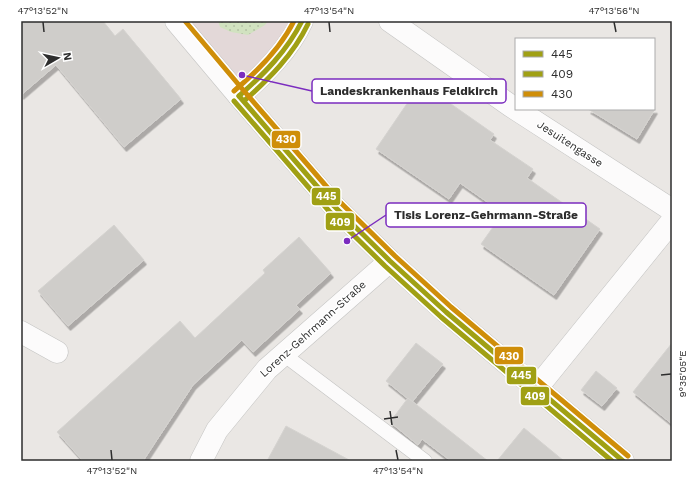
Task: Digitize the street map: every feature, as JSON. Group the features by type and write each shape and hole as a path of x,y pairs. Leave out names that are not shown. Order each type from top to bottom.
{"street":[{"path":"176,21 334,206 446,312 623,461"},
{"path":"239,96 256,82 282,53 302,21"},
{"name":"Jesuitengasse","path":"390,21 515,109"},
{"name":"Jesuitengasse","path":"517,110 672,210"},
{"path":"536,389 672,221"},
{"name":"Lorenz-Gehrmann-Straße","path":"201,461 217,430 267,369 390,260"},
{"path":"21,332 57,352"}],"lane":[{"path":"283,354 425,461"}],"shaded area":[{"path":"176,21 303,21 240,94"}],"green space":[{"path":"218,21 268,21 265,25 248,35 231,32 220,27"}],"building":[{"path":"21,21 103,21 115,36 123,29 181,99 124,147 56,65 21,95"},
{"path":"421,83 494,134 490,140 533,169 527,178 600,229 554,295 481,244 503,213 460,183 449,199 376,149"},
{"path":"590,110 654,110 637,139"},
{"path":"114,225 144,260 68,326 38,291"},
{"path":"299,237 331,273 296,305 300,309 253,352 242,340 193,385 143,461 83,461 57,432 180,321 195,338 265,273 263,270"},
{"path":"416,343 443,364 412,402 386,381"},
{"path":"672,343 672,424 633,392"},
{"path":"596,371 617,388 602,406 581,390"},
{"path":"408,398 488,461 451,461 422,439 418,445 390,422"},
{"path":"286,426 351,461 267,461"},
{"path":"524,428 564,461 497,461"}],"transit line":[{"name":"430","path":"185,21 339,201 395,256 451,307 628,456"},
{"name":"430","path":"234,91 252,76 268,59 282,41 294,21"},
{"name":"445","path":"239,96 274,62 296,32 302,21"},
{"name":"409","path":"244,101 280,66 295,46 308,24"},
{"name":"445","path":"239,96 334,206 390,261 446,312 623,461"},
{"name":"409","path":"234,101 329,211 385,266 441,317 612,461"}],"place":[{"name":"Landeskrankenhaus Feldkirch","path":"242,75"},
{"name":"Tisis Lorenz-Gehrmann-Straße","path":"347,241"}]}
